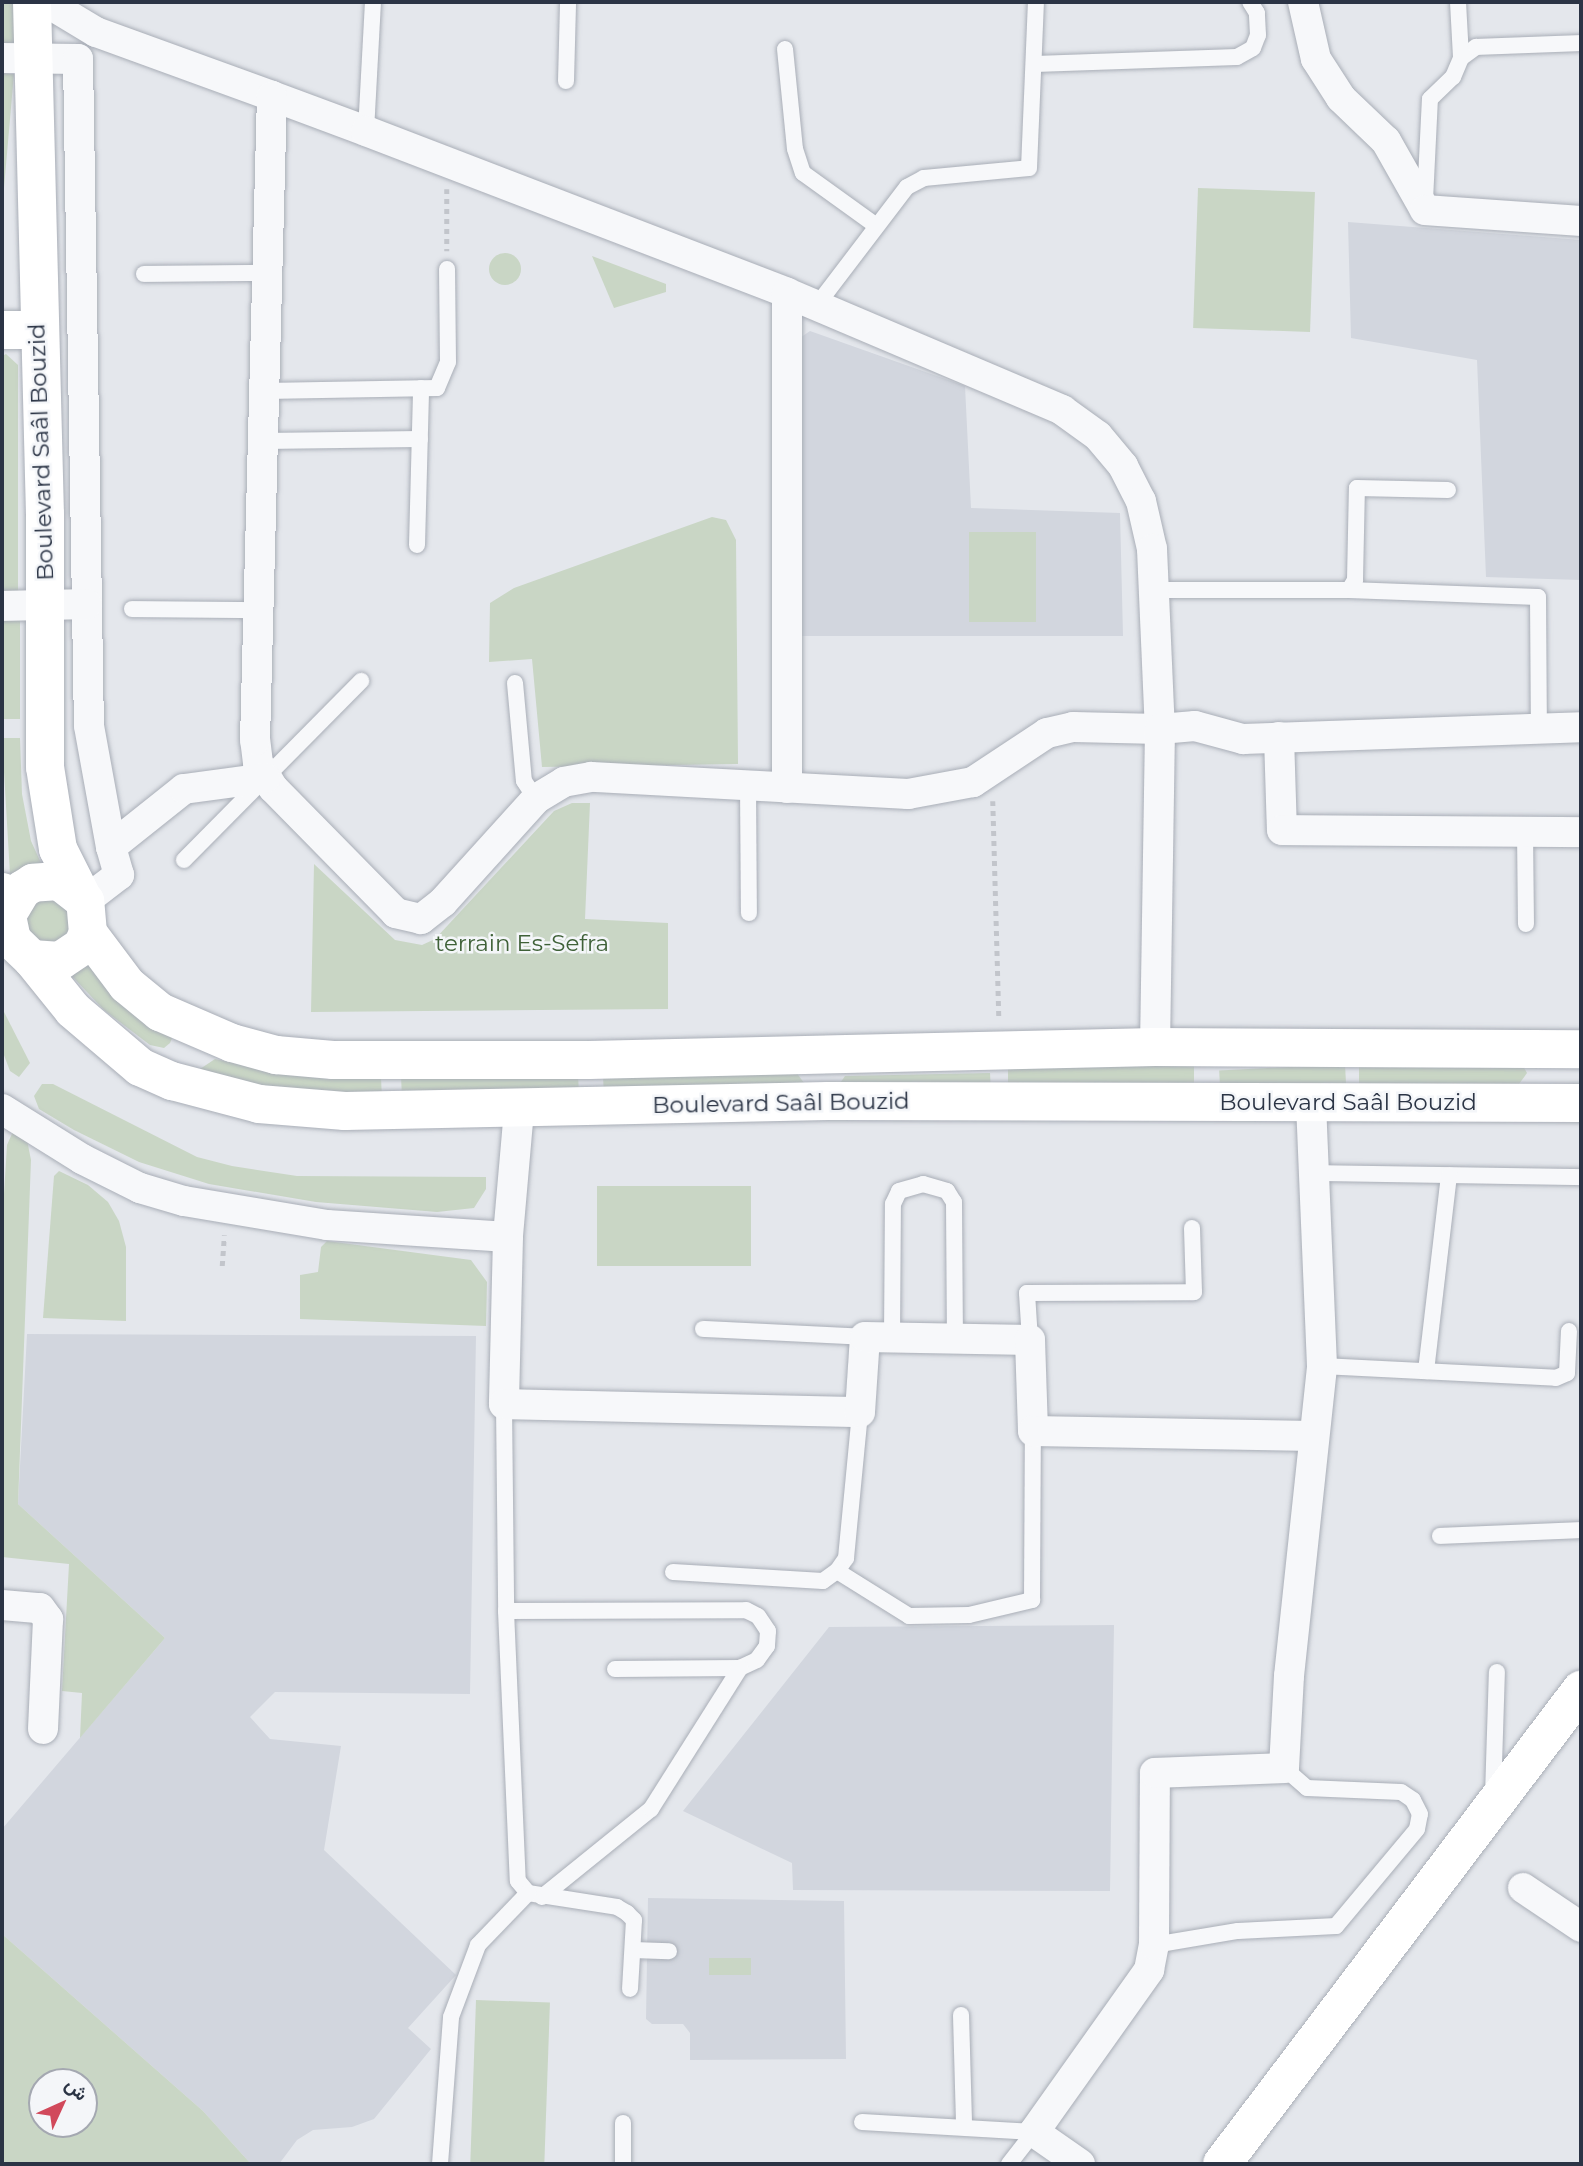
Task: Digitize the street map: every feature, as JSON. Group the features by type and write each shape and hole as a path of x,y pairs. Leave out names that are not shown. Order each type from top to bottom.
{"main road":[{"name":"Boulevard Saâl Bouzid","path":"32,2 22,56 19,330 46,603 45,767 58,849 85,909 127,985 160,1012 197,1030 276,1055 333,1059 589,1060 1155,1047 1581,1049"},
{"name":"Boulevard Saâl Bouzid","path":"85,909 59,881 33,883 4,907 18,956 98,1034 140,1067 172,1081 259,1104 333,1110 519,1110 828,1101 1581,1103"},
{"path":"18,956 46,962 72,955 85,909"},
{"path":"172,1081 197,1030"},
{"path":"1542,1103 1543,1050"},
{"path":"826,1055 828,1101"},
{"path":"1222,2164 1581,1690"}],"street":[{"path":"46,2 96,32 366,131 787,293 1062,410 1098,436 1123,466 1141,501 1152,549 1160,729 1155,1047"},
{"path":"1303,2 1316,59 1341,98 1387,141 1425,209 1581,221"},
{"path":"22,56 96,32"},
{"path":"22,56 78,59 89,726 111,847 119,875 85,909"},
{"path":"272,96 255,740 265,778 397,913 421,919 443,902 536,799 564,782 591,777 908,794 973,782 992,774 1019,748 1046,733 1073,727 1160,729 1195,726 1243,739 1581,727"},
{"path":"787,293 787,788"},
{"path":"2,606 87,604"},
{"path":"1279,737 1282,830 1581,832"},
{"path":"111,847 184,789 265,778"},
{"path":"1080,2164 1034,2132 1136,1992 1149,1970 1154,1945 1155,1773 1284,1768 1312,1436 1322,1366 1311,1101"},
{"path":"2,1109 82,1159 140,1188 225,1210 327,1225 508,1237"},
{"path":"519,1110 508,1237 504,1404 860,1412 878,1338 1030,1340 1034,1431 1312,1436"},
{"path":"2,1605 40,1608 48,1619 43,1729"},
{"path":"1523,1888 1581,1927"}],"lane":[{"path":"366,131 373,2"},
{"path":"566,81 568,2"},
{"path":"817,306 906,187 924,178 1029,168 1037,2"},
{"path":"1035,64 1237,57 1253,48 1258,35 1257,13 1250,2"},
{"path":"1425,209 1430,99 1453,77 1461,58 1458,2"},
{"path":"1461,58 1476,47 1581,43"},
{"path":"785,49 795,149 803,173 875,225"},
{"path":"265,391 438,387 445,377 447,269"},
{"path":"144,274 268,273"},
{"path":"417,545 421,388"},
{"path":"263,441 420,439"},
{"path":"1349,590 1355,580 1357,488 1448,490"},
{"path":"1154,590 1349,590 1538,597 1539,727"},
{"path":"132,609 258,610"},
{"path":"184,860 361,681"},
{"path":"515,683 524,781 536,799"},
{"path":"748,784 749,914"},
{"path":"1525,831 1526,924"},
{"path":"1315,1173 1581,1177"},
{"path":"1426,1371 1448,1175"},
{"path":"704,1329 878,1338 893,1204 899,1191 923,1184 947,1191 954,1202 955,1339"},
{"path":"1030,1340 1027,1293 1194,1292 1192,1227"},
{"path":"1322,1366 1556,1378 1567,1373 1569,1331"},
{"path":"504,1404 506,1611 518,1881 535,1895 617,1907 635,1920 631,1989"},
{"path":"673,1572 823,1581 837,1571 846,1558 860,1412"},
{"path":"837,1571 909,1616 969,1615 1032,1600 1034,1431"},
{"path":"1440,1536 1581,1530"},
{"path":"506,1611 746,1610 758,1616 768,1631 767,1646 757,1660 740,1668 614,1669"},
{"path":"440,2164 451,2017 478,1945 535,1895 651,1809 740,1668"},
{"path":"1492,1807 1497,1672"},
{"path":"1154,1945 1238,1931 1336,1926 1417,1829 1420,1814 1413,1800 1401,1792 1307,1788 1284,1768"},
{"path":"633,1950 669,1951"},
{"path":"961,2015 964,2125"},
{"path":"862,2122 964,2125 1034,2132"},
{"path":"623,2123 623,2164"},
{"path":"1009,2164 1034,2132"}],"path":[{"path":"447,162 447,269"},
{"path":"992,774 1000,1051"},
{"path":"222,1266 225,1210"}],"shaded area":[{"path":"1348,222 1581,240 1581,580 1486,577 1477,360 1351,338"},
{"path":"810,331 965,386 971,508 1120,513 1123,636 794,636 794,342"},
{"path":"27,1334 476,1336 470,1694 275,1692 250,1717 270,1739 341,1746 324,1850 456,1975 408,2028 431,2049 374,2119 352,2127 313,2130 297,2140 279,2164 251,2164 203,2111 2,1934 2,1829 165,1638 18,1504"},
{"path":"1114,1625 1110,1891 793,1890 792,1863 683,1811 829,1627"},
{"path":"648,1898 844,1901 846,2059 690,2060 690,2033 683,2024 652,2024 646,2019"}],"green space":[{"path":"2,2 15,2 15,53 2,53"},
{"path":"2,73 14,74 2,211"},
{"path":"1198,188 1315,192 1310,332 1193,328"},
{"path":"505,253 517,257 521,269 517,281 505,285 493,281 489,269 493,257"},
{"path":"592,256 666,284 666,292 614,308"},
{"path":"6,354 18,365 18,596 2,596 2,356"},
{"path":"712,517 726,520 736,540 738,764 542,767 532,659 489,662 490,603 514,588"},
{"path":"969,532 1036,532 1036,622 969,622"},
{"path":"2,614 20,614 20,719 2,719"},
{"path":"2,738 20,738 22,794 31,841 41,863 10,874"},
{"name":"terrain Es-Sefra","path":"572,803 590,803 585,919 668,923 668,1009 311,1012 314,864 395,940 422,945 435,939 554,811"},
{"path":"30,899 71,899 68,942 32,941 24,907"},
{"path":"95,961 173,1036 170,1043 164,1048 150,1045 104,1010 69,973"},
{"path":"2,1008 30,1063 19,1077 10,1071 2,1050"},
{"path":"215,1059 248,1066 381,1077 382,1100 296,1098 200,1069"},
{"path":"1359,1063 1523,1066 1527,1073 1519,1084 1359,1085"},
{"path":"1008,1064 1194,1064 1194,1087 1008,1087"},
{"path":"1345,1064 1346,1086 1220,1093 1219,1071"},
{"path":"796,1072 804,1083 604,1096 603,1076"},
{"path":"990,1073 991,1092 838,1086 845,1076"},
{"path":"578,1075 579,1094 402,1098 401,1076"},
{"path":"42,1084 53,1084 197,1157 232,1166 297,1176 486,1177 486,1189 474,1208 437,1212 316,1202 209,1184 139,1162 74,1130 39,1109 34,1096"},
{"path":"15,1127 26,1135 31,1160 18,1504 165,1638 80,1738 82,1693 62,1691 69,1564 2,1557 2,1227 7,1145"},
{"path":"59,1171 88,1185 108,1202 119,1221 126,1247 126,1321 43,1318 54,1176"},
{"path":"597,1186 751,1186 751,1266 597,1266"},
{"path":"327,1241 471,1260 487,1282 486,1326 300,1319 300,1275 318,1272 321,1247"},
{"path":"2,1934 203,2111 251,2164 2,2164"},
{"path":"709,1958 751,1958 751,1975 709,1975"},
{"path":"476,2000 550,2003 544,2164 470,2164"}]}
